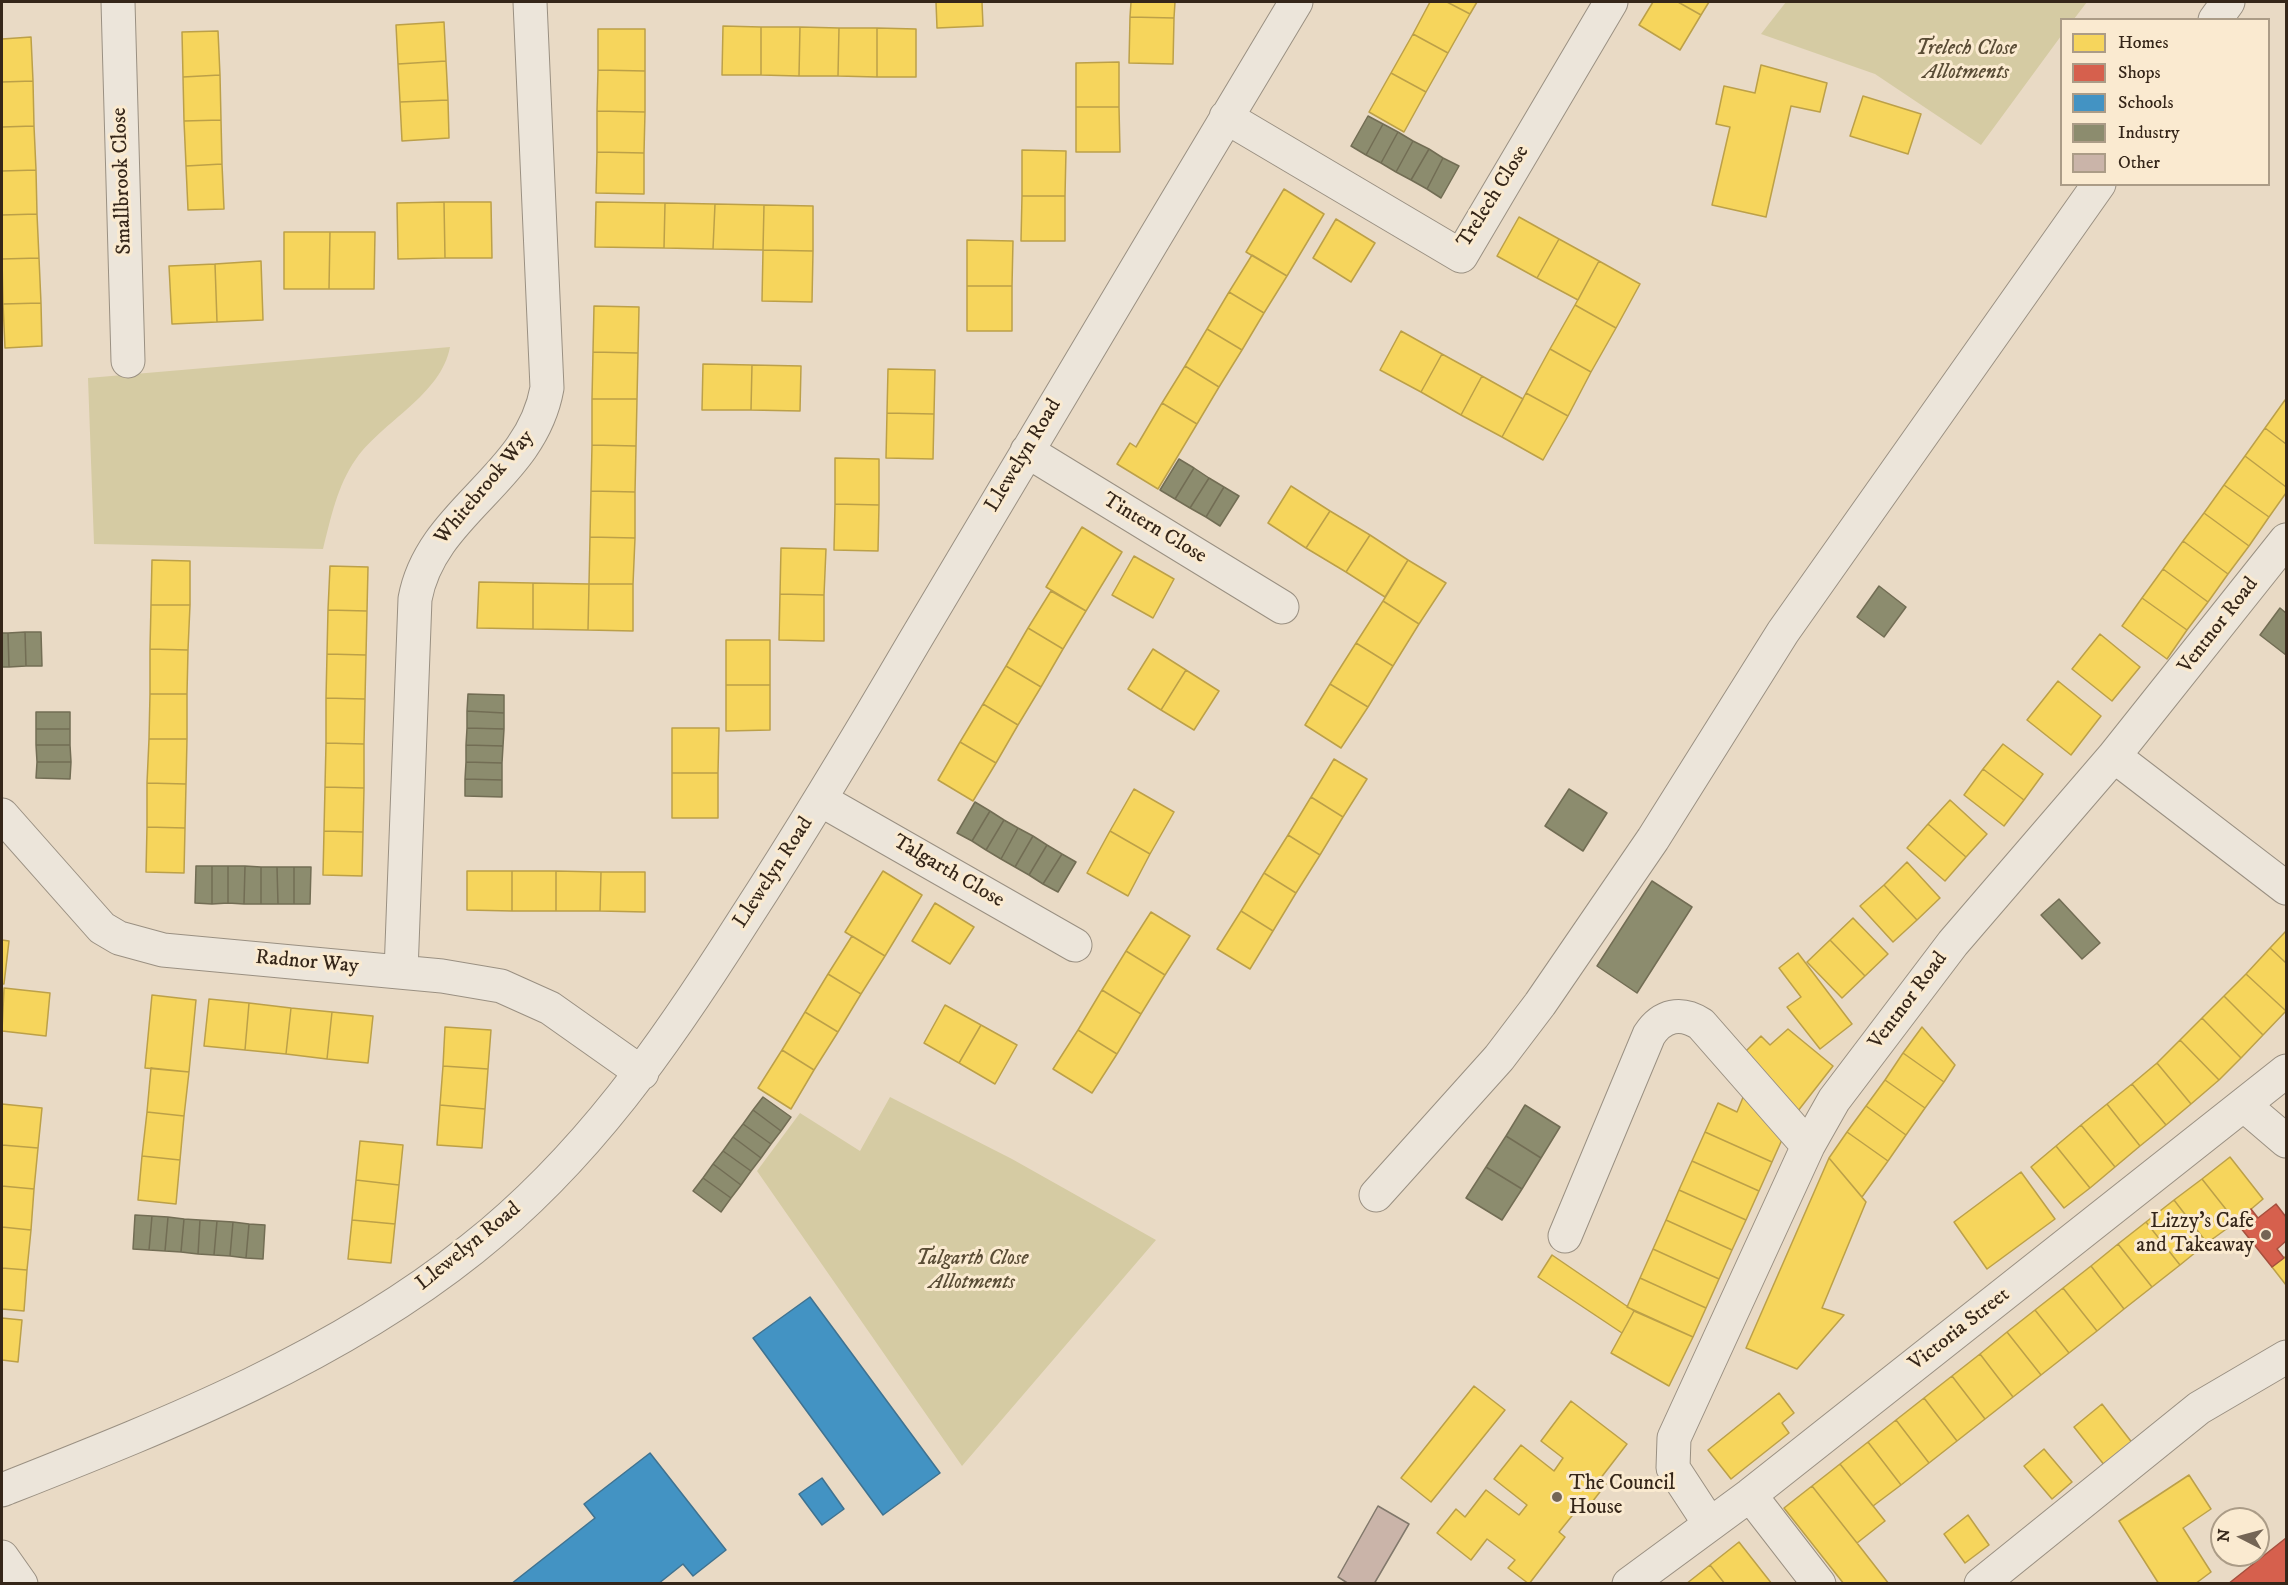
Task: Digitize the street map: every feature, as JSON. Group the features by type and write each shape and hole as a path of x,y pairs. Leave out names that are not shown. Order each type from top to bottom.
{"street":[{"name":"Smallbrook Close","path":"118,2 128,361"},
{"name":"Whitebrook Way","path":"401,972 415,599 418,579 437,544 529,439 543,409 547,388 530,2"},
{"name":"Llewelyn Road","path":"2,1490 129,1439 242,1389 320,1351 395,1305 474,1248 545,1183 599,1125 642,1074 676,1028 821,800 1296,2"},
{"name":"Trelech Close","path":"1226,117 1461,256 1611,2"},
{"path":"2216,18 2228,2"},
{"path":"1376,1195 1499,1058 1540,1004 1653,839 1783,632 2098,186"},
{"name":"Tintern Close","path":"1027,451 1282,607"},
{"name":"Ventnor Road","path":"1709,1523 1673,1468 1674,1438 1808,1146 1834,1100 1953,943 2114,756 2286,540"},
{"path":"2114,756 2286,888"},
{"name":"Talgarth Close","path":"821,800 1075,945"},
{"name":"Radnor Way","path":"2,815 102,928 119,938 163,950 483,982 518,992 550,1008 642,1074"},
{"path":"1565,1236 1649,1035 1663,1019 1682,1016 1701,1024 1808,1146"},
{"name":"Victoria Street","path":"1629,1584 1750,1495 2245,1106 2286,1071"},
{"path":"2245,1106 2286,1141"},
{"path":"1981,1584 2199,1408 2286,1357"},
{"path":"1750,1495 1819,1584"},
{"path":"2,1557 21,1584"}],"green space":[{"name":"Trelech Close Allotments","path":"1786,2 2087,2 2075,18 2060,18 2060,37 1981,145 1875,74 1761,34"},
{"path":"450,347 444,364 423,394 367,445 349,469 335,502 323,549 94,544 88,378"},
{"name":"Talgarth Close Allotments","path":"890,1097 1012,1159 1156,1240 962,1466 757,1171 800,1113 860,1151"}],"building: Homes":[{"path":"936,2 982,2 983,26 937,28"},
{"path":"1131,2 1175,2 1174,18 1130,17"},
{"path":"1430,2 1447,2 1470,14 1448,53 1413,34"},
{"path":"1447,2 1477,2 1470,14"},
{"path":"1653,2 1678,2 1701,15 1680,50 1639,25"},
{"path":"1678,2 1709,2 1701,15"},
{"path":"1130,17 1174,18 1173,64 1129,63"},
{"path":"444,22 446,61 398,64 396,25"},
{"path":"723,26 761,27 761,75 722,75"},
{"path":"761,27 800,27 799,76 761,75"},
{"path":"800,27 839,28 838,76 799,76"},
{"path":"839,28 877,28 877,77 838,76"},
{"path":"877,28 916,29 916,77 877,77"},
{"path":"598,29 645,29 645,71 598,70"},
{"path":"218,31 220,75 183,77 182,32"},
{"path":"1413,34 1448,53 1426,92 1391,73"},
{"path":"31,37 33,81 2,82 2,39"},
{"path":"446,61 448,100 400,102 398,64"},
{"path":"1119,62 1119,107 1076,107 1076,63"},
{"path":"1761,65 1827,83 1820,112 1791,106 1766,217 1712,205 1730,127 1716,124 1724,86 1755,93"},
{"path":"598,70 645,71 645,112 597,111"},
{"path":"1391,73 1426,92 1404,132 1369,112"},
{"path":"220,75 221,120 184,121 183,77"},
{"path":"33,81 34,126 2,127 2,82"},
{"path":"1863,96 1921,114 1908,154 1850,136"},
{"path":"448,100 449,138 402,141 400,102"},
{"path":"1076,107 1119,107 1120,152 1076,152"},
{"path":"597,111 645,112 644,153 597,152"},
{"path":"221,120 222,164 186,166 184,121"},
{"path":"34,126 36,170 2,171 2,127"},
{"path":"1022,150 1066,151 1065,196 1022,196"},
{"path":"597,152 644,153 644,194 596,193"},
{"path":"222,164 224,209 188,210 186,166"},
{"path":"36,170 37,214 2,215 2,171"},
{"path":"1284,189 1324,214 1287,276 1246,252"},
{"path":"1022,196 1065,196 1065,241 1021,241"},
{"path":"444,202 445,258 398,259 397,203"},
{"path":"444,202 491,202 492,258 445,258"},
{"path":"596,202 665,203 664,248 595,247"},
{"path":"665,203 715,204 713,249 664,248"},
{"path":"715,204 764,205 763,250 713,249"},
{"path":"764,205 813,206 813,251 763,250"},
{"path":"37,214 39,258 2,259 2,215"},
{"path":"1519,217 1559,239 1537,278 1497,256"},
{"path":"1336,219 1375,243 1351,282 1313,258"},
{"path":"284,232 330,232 329,289 284,289"},
{"path":"330,232 375,232 374,289 329,289"},
{"path":"1559,239 1599,261 1578,300 1537,278"},
{"path":"967,240 1013,241 1012,286 967,286"},
{"path":"763,250 813,251 812,302 762,301"},
{"path":"1252,255 1287,276 1264,313 1229,292"},
{"path":"39,258 41,303 3,304 2,259"},
{"path":"261,261 263,320 217,322 215,264"},
{"path":"1599,261 1640,284 1616,328 1575,305"},
{"path":"215,264 217,322 172,324 169,266"},
{"path":"967,286 1012,286 1012,331 967,331"},
{"path":"1229,292 1264,313 1242,350 1207,329"},
{"path":"41,303 42,346 5,348 3,304"},
{"path":"1575,305 1616,328 1591,372 1550,349"},
{"path":"594,306 639,307 638,353 593,352"},
{"path":"1207,329 1242,350 1219,387 1185,366"},
{"path":"1401,331 1442,354 1421,392 1380,370"},
{"path":"1550,349 1591,372 1568,416 1526,393"},
{"path":"593,352 638,353 637,399 592,399"},
{"path":"1442,354 1482,376 1461,415 1421,392"},
{"path":"703,364 752,365 751,410 702,410"},
{"path":"752,365 801,366 800,411 751,410"},
{"path":"1185,366 1219,387 1197,424 1162,403"},
{"path":"888,369 935,370 934,414 887,413"},
{"path":"1482,376 1523,399 1502,437 1461,415"},
{"path":"1526,393 1568,416 1543,460 1502,437"},
{"path":"592,399 637,399 636,446 592,445"},
{"path":"2286,400 2286,444 2265,428"},
{"path":"1162,403 1197,424 1158,489 1117,464 1130,443 1136,447"},
{"path":"887,413 934,414 933,459 886,458"},
{"path":"2265,428 2286,444 2286,487 2245,456"},
{"path":"592,445 636,446 635,492 591,491"},
{"path":"2245,456 2286,487 2286,493 2269,517 2224,485"},
{"path":"835,458 879,459 879,505 835,504"},
{"path":"2224,485 2269,517 2249,546 2204,513"},
{"path":"1291,486 1330,511 1306,548 1268,523"},
{"path":"591,491 635,492 635,538 590,537"},
{"path":"835,504 879,505 878,551 834,550"},
{"path":"1330,511 1370,535 1346,572 1306,548"},
{"path":"2204,513 2249,546 2228,574 2183,541"},
{"path":"1082,527 1122,552 1086,611 1046,587"},
{"path":"1370,535 1408,560 1385,597 1346,572"},
{"path":"590,537 635,538 633,584 589,584"},
{"path":"2183,541 2228,574 2208,602 2163,569"},
{"path":"781,548 826,549 824,595 780,594"},
{"path":"1134,556 1174,579 1153,618 1112,595"},
{"path":"152,560 190,561 190,605 151,605"},
{"path":"1408,560 1446,583 1419,624 1383,601"},
{"path":"330,566 368,567 367,611 328,610"},
{"path":"2163,569 2208,602 2187,630 2142,598"},
{"path":"479,582 533,583 533,629 477,628"},
{"path":"533,583 589,584 588,630 533,629"},
{"path":"589,584 633,584 633,631 588,630"},
{"path":"1051,591 1086,611 1063,649 1028,628"},
{"path":"780,594 824,595 824,641 779,640"},
{"path":"2142,598 2187,630 2167,659 2122,626"},
{"path":"1383,601 1419,624 1393,666 1356,643"},
{"path":"151,605 190,605 188,650 150,649"},
{"path":"328,610 367,611 366,655 327,654"},
{"path":"1028,628 1063,649 1041,687 1006,666"},
{"path":"2100,634 2140,667 2112,701 2072,669"},
{"path":"726,640 770,640 770,685 726,685"},
{"path":"1356,643 1393,666 1368,707 1330,684"},
{"path":"150,649 188,650 187,694 150,694"},
{"path":"1153,649 1186,670 1161,710 1128,689"},
{"path":"327,654 366,655 365,699 326,698"},
{"path":"1006,666 1041,687 1018,725 983,704"},
{"path":"1186,670 1219,691 1194,730 1161,710"},
{"path":"2058,681 2101,716 2071,755 2027,720"},
{"path":"1330,684 1368,707 1341,748 1305,725"},
{"path":"726,685 770,685 770,730 726,731"},
{"path":"150,694 187,694 187,739 149,739"},
{"path":"326,698 365,699 364,744 326,743"},
{"path":"983,704 1018,725 996,763 960,742"},
{"path":"672,728 719,728 718,773 672,773"},
{"path":"149,739 187,739 186,784 147,783"},
{"path":"960,742 996,763 973,801 938,780"},
{"path":"326,743 364,744 364,788 325,787"},
{"path":"2003,744 2043,774 2024,800 1983,769"},
{"path":"1334,759 1367,779 1343,817 1311,797"},
{"path":"1983,769 2024,800 2004,826 1964,795"},
{"path":"672,773 718,773 718,818 672,818"},
{"path":"147,783 186,784 185,828 147,827"},
{"path":"325,787 364,788 363,832 324,831"},
{"path":"1134,789 1174,812 1150,854 1110,831"},
{"path":"1311,797 1343,817 1320,855 1288,835"},
{"path":"1950,800 1987,834 1966,857 1928,824"},
{"path":"1928,824 1966,857 1945,881 1907,848"},
{"path":"147,827 185,828 184,873 146,872"},
{"path":"324,831 363,832 362,876 323,875"},
{"path":"1110,831 1150,854 1128,896 1087,873"},
{"path":"1288,835 1320,855 1296,893 1264,873"},
{"path":"1907,862 1940,898 1917,920 1884,885"},
{"path":"467,871 512,871 512,911 467,910"},
{"path":"512,871 556,871 556,911 512,911"},
{"path":"556,871 601,872 600,911 556,911"},
{"path":"883,871 922,895 885,956 845,932"},
{"path":"601,872 645,872 645,912 600,911"},
{"path":"1264,873 1296,893 1273,931 1241,911"},
{"path":"1884,885 1917,920 1893,942 1860,906"},
{"path":"935,903 974,927 950,964 912,941"},
{"path":"1241,911 1273,931 1250,969 1217,949"},
{"path":"1151,912 1190,936 1165,975 1126,951"},
{"path":"1853,918 1888,954 1865,976 1830,940"},
{"path":"2286,931 2286,963 2270,948"},
{"path":"852,936 885,956 861,994 828,974"},
{"path":"2,940 9,941 4,984 2,984"},
{"path":"1830,940 1865,976 1842,998 1807,962"},
{"path":"2270,948 2286,963 2286,1011 2246,974"},
{"path":"1126,951 1165,975 1141,1014 1102,990"},
{"path":"1798,953 1852,1024 1820,1049 1787,1007 1801,997 1779,968"},
{"path":"828,974 861,994 838,1032 805,1012"},
{"path":"2246,974 2286,1011 2263,1035 2224,996"},
{"path":"4,988 50,993 46,1036 2,1031"},
{"path":"1102,990 1141,1014 1117,1054 1078,1030"},
{"path":"152,995 196,1000 189,1072 145,1068"},
{"path":"2224,996 2263,1035 2241,1058 2202,1018"},
{"path":"209,999 249,1003 245,1050 204,1046"},
{"path":"249,1003 291,1008 286,1054 245,1050"},
{"path":"945,1005 981,1025 959,1063 924,1043"},
{"path":"291,1008 332,1012 327,1059 286,1054"},
{"path":"332,1012 373,1016 368,1063 327,1059"},
{"path":"805,1012 838,1032 814,1070 782,1050"},
{"path":"2202,1018 2241,1058 2219,1080 2180,1040"},
{"path":"981,1025 1017,1045 995,1084 959,1063"},
{"path":"445,1027 491,1030 488,1069 443,1066"},
{"path":"1922,1027 1955,1065 1944,1082 1903,1053"},
{"path":"1788,1029 1833,1066 1794,1116 1738,1059 1761,1036 1770,1045"},
{"path":"1078,1030 1117,1054 1092,1093 1053,1069"},
{"path":"2180,1040 2219,1080 2191,1104 2157,1063"},
{"path":"782,1050 814,1070 791,1109 758,1088"},
{"path":"1903,1053 1944,1082 1925,1108 1885,1080"},
{"path":"2157,1063 2191,1104 2166,1125 2132,1084"},
{"path":"443,1066 488,1069 485,1109 440,1105"},
{"path":"151,1068 189,1072 184,1116 147,1112"},
{"path":"1885,1080 1925,1108 1906,1135 1866,1106"},
{"path":"2132,1084 2166,1125 2140,1146 2107,1104"},
{"path":"1744,1095 1785,1133 1772,1162 1705,1132 1718,1103 1737,1112"},
{"path":"2,1104 42,1108 38,1148 2,1145"},
{"path":"2107,1104 2140,1146 2115,1167 2081,1125"},
{"path":"440,1105 485,1109 482,1148 437,1145"},
{"path":"1866,1106 1906,1135 1888,1161 1847,1132"},
{"path":"147,1112 184,1116 180,1160 142,1156"},
{"path":"2081,1125 2115,1167 2090,1188 2056,1146"},
{"path":"1705,1132 1772,1162 1759,1191 1692,1161"},
{"path":"1847,1132 1888,1161 1862,1197 1829,1158"},
{"path":"360,1141 403,1145 399,1185 356,1180"},
{"path":"2,1145 38,1148 34,1189 2,1186"},
{"path":"2056,1146 2090,1188 2064,1208 2031,1167"},
{"path":"142,1156 180,1160 176,1204 138,1200"},
{"path":"2230,1157 2263,1199 2236,1222 2202,1179"},
{"path":"1829,1158 1866,1202 1822,1308 1844,1315 1797,1369 1746,1348"},
{"path":"1692,1161 1759,1191 1746,1220 1679,1190"},
{"path":"2021,1172 2055,1219 1987,1269 1954,1222"},
{"path":"2202,1179 2236,1222 2207,1243 2174,1200"},
{"path":"356,1180 399,1185 395,1224 352,1220"},
{"path":"2,1186 34,1189 31,1230 2,1227"},
{"path":"1679,1190 1746,1220 1732,1250 1666,1220"},
{"path":"2174,1200 2207,1243 2180,1265 2146,1222"},
{"path":"352,1220 395,1224 391,1263 348,1259"},
{"path":"1666,1220 1732,1250 1719,1279 1653,1249"},
{"path":"2146,1222 2180,1265 2152,1287 2118,1244"},
{"path":"2,1227 31,1230 27,1270 2,1268"},
{"path":"2118,1244 2152,1287 2124,1309 2091,1266"},
{"path":"1653,1249 1719,1279 1706,1308 1640,1278"},
{"path":"1552,1255 1634,1311 1622,1333 1538,1277"},
{"path":"2286,1256 2286,1285 2272,1267"},
{"path":"2091,1266 2124,1309 2097,1331 2063,1288"},
{"path":"2,1268 27,1270 24,1311 2,1309"},
{"path":"1640,1278 1706,1308 1693,1337 1627,1307"},
{"path":"2063,1288 2097,1331 2069,1353 2035,1310"},
{"path":"2035,1310 2069,1353 2041,1375 2007,1332"},
{"path":"1634,1311 1693,1337 1669,1386 1611,1353"},
{"path":"2,1318 22,1320 18,1362 2,1360"},
{"path":"2007,1332 2041,1375 2013,1397 1980,1354"},
{"path":"1980,1354 2013,1397 1985,1419 1952,1376"},
{"path":"1952,1376 1985,1419 1957,1441 1924,1398"},
{"path":"1474,1386 1505,1410 1431,1502 1401,1478"},
{"path":"1779,1393 1794,1413 1782,1423 1789,1433 1731,1479 1708,1450"},
{"path":"1924,1398 1957,1441 1929,1463 1896,1420"},
{"name":"The Council House","path":"1571,1401 1627,1444 1600,1479 1606,1484 1586,1510 1580,1506 1559,1532 1565,1537 1529,1584 1508,1568 1515,1560 1487,1539 1471,1560 1437,1533 1456,1509 1465,1517 1486,1490 1519,1515 1527,1505 1494,1479 1521,1445 1554,1471 1563,1458 1541,1441"},
{"path":"2102,1404 2137,1449 2109,1471 2074,1427"},
{"path":"1896,1420 1929,1463 1901,1485 1868,1442"},
{"path":"1868,1442 1901,1485 1873,1506 1840,1464"},
{"path":"2044,1449 2072,1482 2052,1499 2024,1466"},
{"path":"1840,1464 1885,1521 1857,1543 1812,1486"},
{"path":"2189,1475 2210,1510 2183,1528 2211,1572 2195,1584 2159,1584 2119,1521"},
{"path":"1812,1486 1889,1584 1844,1584 1784,1508"},
{"path":"1968,1515 1989,1545 1965,1563 1944,1534"},
{"path":"1739,1542 1772,1584 1725,1584 1710,1565"},
{"path":"1710,1565 1725,1584 1686,1584"}],"building: Shops":[{"path":"2276,1204 2286,1217 2286,1241 2277,1249 2284,1258 2272,1267 2236,1222 2251,1209 2258,1218"},
{"path":"2286,1538 2286,1584 2228,1584 2249,1567 2270,1567 2270,1551"}],"building: Schools":[{"path":"810,1297 940,1473 883,1515 753,1338"},
{"path":"650,1453 726,1550 693,1576 683,1564 658,1584 511,1584 595,1518 584,1504"},
{"path":"822,1478 844,1509 822,1525 799,1494"}],"building: Industry":[{"path":"1368,116 1383,124 1366,155 1351,146"},
{"path":"1383,124 1398,132 1381,163 1366,155"},
{"path":"1398,132 1413,141 1396,172 1381,163"},
{"path":"1413,141 1429,149 1411,180 1396,172"},
{"path":"1429,149 1443,158 1427,189 1411,180"},
{"path":"1443,158 1459,166 1441,198 1427,189"},
{"path":"1179,459 1194,468 1175,499 1160,490"},
{"path":"1194,468 1209,478 1190,508 1175,499"},
{"path":"1209,478 1224,487 1206,517 1190,508"},
{"path":"1224,487 1239,496 1220,526 1206,517"},
{"path":"1879,586 1906,607 1884,637 1857,617"},
{"path":"2280,608 2286,613 2286,655 2260,635"},
{"path":"25,632 41,632 42,666 26,666"},
{"path":"25,632 26,666 9,667 8,633"},
{"path":"2,633 8,633 9,667 2,667"},
{"path":"468,694 504,695 504,713 467,711"},
{"path":"467,711 504,713 504,729 467,728"},
{"path":"36,712 70,712 70,729 36,729"},
{"path":"467,728 504,729 503,746 466,745"},
{"path":"36,729 70,729 70,745 36,745"},
{"path":"36,745 70,745 71,762 37,762"},
{"path":"466,745 503,746 502,763 466,762"},
{"path":"37,762 71,762 70,779 36,778"},
{"path":"466,762 502,763 502,780 465,779"},
{"path":"465,779 502,780 502,797 465,796"},
{"path":"1569,789 1607,813 1583,851 1545,826"},
{"path":"975,802 990,811 972,841 957,833"},
{"path":"990,811 1004,820 986,850 972,841"},
{"path":"1004,820 1018,828 1001,859 986,850"},
{"path":"1018,828 1033,836 1015,867 1001,859"},
{"path":"1033,836 1047,845 1029,875 1015,867"},
{"path":"1047,845 1062,854 1043,884 1029,875"},
{"path":"1062,854 1076,862 1058,892 1043,884"},
{"path":"196,866 212,866 212,904 195,903"},
{"path":"212,866 228,866 228,903 212,904"},
{"path":"228,866 245,866 244,904 228,903"},
{"path":"245,866 261,867 261,904 244,904"},
{"path":"261,867 277,867 278,904 261,904"},
{"path":"277,867 294,867 294,904 278,904"},
{"path":"294,867 311,867 310,904 294,904"},
{"path":"1652,881 1692,907 1637,993 1597,966"},
{"path":"2059,899 2100,943 2082,959 2041,915"},
{"path":"763,1097 791,1117 781,1131 753,1110"},
{"path":"1525,1105 1560,1127 1541,1158 1506,1136"},
{"path":"753,1110 781,1131 771,1144 743,1124"},
{"path":"743,1124 771,1144 761,1158 733,1137"},
{"path":"1506,1136 1541,1158 1522,1189 1486,1167"},
{"path":"733,1137 761,1158 751,1171 723,1151"},
{"path":"723,1151 751,1171 741,1185 713,1164"},
{"path":"713,1164 741,1185 731,1198 703,1178"},
{"path":"1486,1167 1522,1189 1502,1220 1466,1198"},
{"path":"703,1178 731,1198 721,1212 693,1191"},
{"path":"135,1215 152,1216 149,1250 133,1249"},
{"path":"152,1216 168,1217 165,1251 149,1250"},
{"path":"168,1217 184,1219 181,1252 165,1251"},
{"path":"184,1219 200,1220 198,1254 181,1252"},
{"path":"200,1220 217,1221 214,1255 198,1254"},
{"path":"217,1221 233,1222 230,1256 214,1255"},
{"path":"233,1222 249,1224 246,1258 230,1256"},
{"path":"249,1224 265,1225 263,1259 246,1258"}],"building: Other":[{"path":"1378,1506 1409,1524 1374,1584 1349,1584 1338,1577"}],"place":[{"name":"Lizzy's Cafe and Takeaway","path":"2266,1235"},
{"name":"The Council House","path":"1557,1497"}]}
